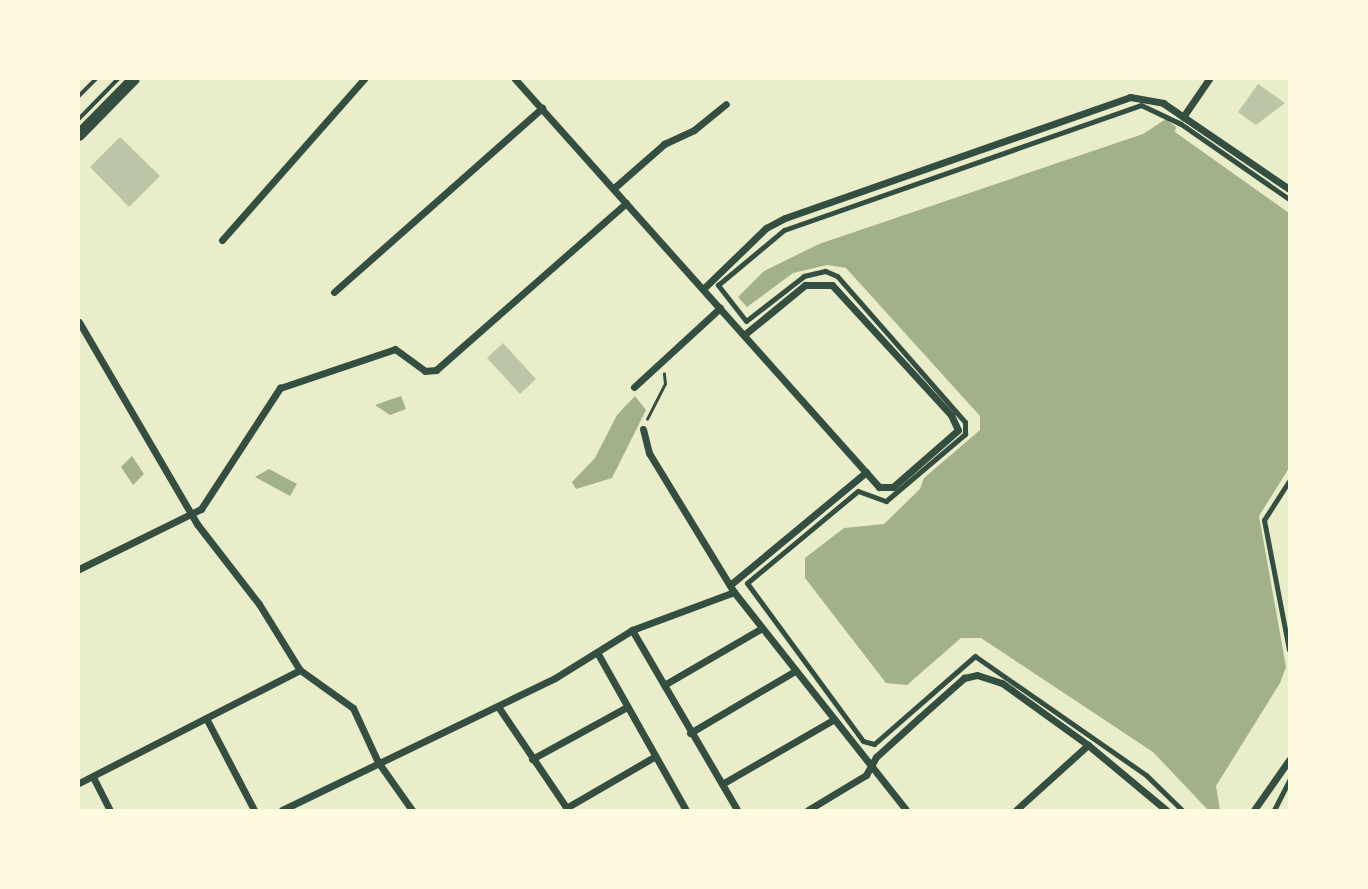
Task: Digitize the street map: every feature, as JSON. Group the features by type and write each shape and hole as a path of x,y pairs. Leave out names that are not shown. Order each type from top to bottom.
{"main road":[{"path":"79,135 134,79"}],"street":[{"path":"222,240 364,79"},
{"path":"515,79 866,472 888,490 954,435 957,423 832,285 805,285 744,335"},
{"path":"1183,117 1209,79"},
{"path":"703,289 766,228 797,214 1130,97 1151,98 1289,189"},
{"path":"614,188 664,144 694,130 726,104"},
{"path":"1182,810 1146,775 975,656 874,744 863,741 747,583 858,491 886,501 965,434 965,422 837,276 825,271 804,276 746,321 718,285 783,230 1141,105 1181,124 1289,199"},
{"path":"334,292 542,108"},
{"path":"79,569 201,509 280,388 395,349 425,371 436,370 626,203"},
{"path":"634,387 720,308"},
{"path":"79,322 191,514 259,604 300,670 353,708 378,762 412,810"},
{"path":"643,429 649,453 732,589 906,810"},
{"path":"282,810 378,762 499,708 598,654 632,630 732,589 866,472"},
{"path":"1289,481 1264,520 1289,650"},
{"path":"664,685 762,628"},
{"path":"632,630 737,810"},
{"path":"598,654 685,808 676,810"},
{"path":"79,783 300,670"},
{"path":"690,733 795,671"},
{"path":"808,810 866,775 876,757 964,678 977,675 1002,683 1088,745 1166,810"},
{"path":"532,759 627,707"},
{"path":"499,708 567,809 654,757"},
{"path":"206,718 254,810"},
{"path":"722,785 833,720"},
{"path":"1016,810 1088,745"},
{"path":"1254,810 1289,760"},
{"path":"93,776 110,810"},
{"path":"1274,810 1289,781"}],"lane":[{"path":"79,96 96,79"},
{"path":"79,119 118,79"}],"path":[{"path":"643,429 664,384 664,361"}],"shaded area":[{"path":"1166,119 1176,127 1175,132 1289,213 1289,468 1259,516 1286,667 1280,683 1216,786 1220,810 1208,810 1153,752 981,638 961,638 907,685 886,683 805,578 805,558 844,528 884,524 920,489 924,478 980,430 980,416 846,268 827,265 793,273 747,307 738,297 764,271 819,244 1143,134"},
{"path":"401,396 406,409 390,415 375,405"},
{"path":"635,396 646,410 612,478 576,489 572,482 595,458 617,415"},
{"path":"132,456 144,474 133,485 121,467"},
{"path":"269,469 297,484 290,496 255,477"}],"building":[{"path":"1258,84 1285,103 1256,125 1238,112"},
{"path":"120,137 160,176 129,207 90,167"},
{"path":"503,343 536,379 520,394 487,358"}]}
